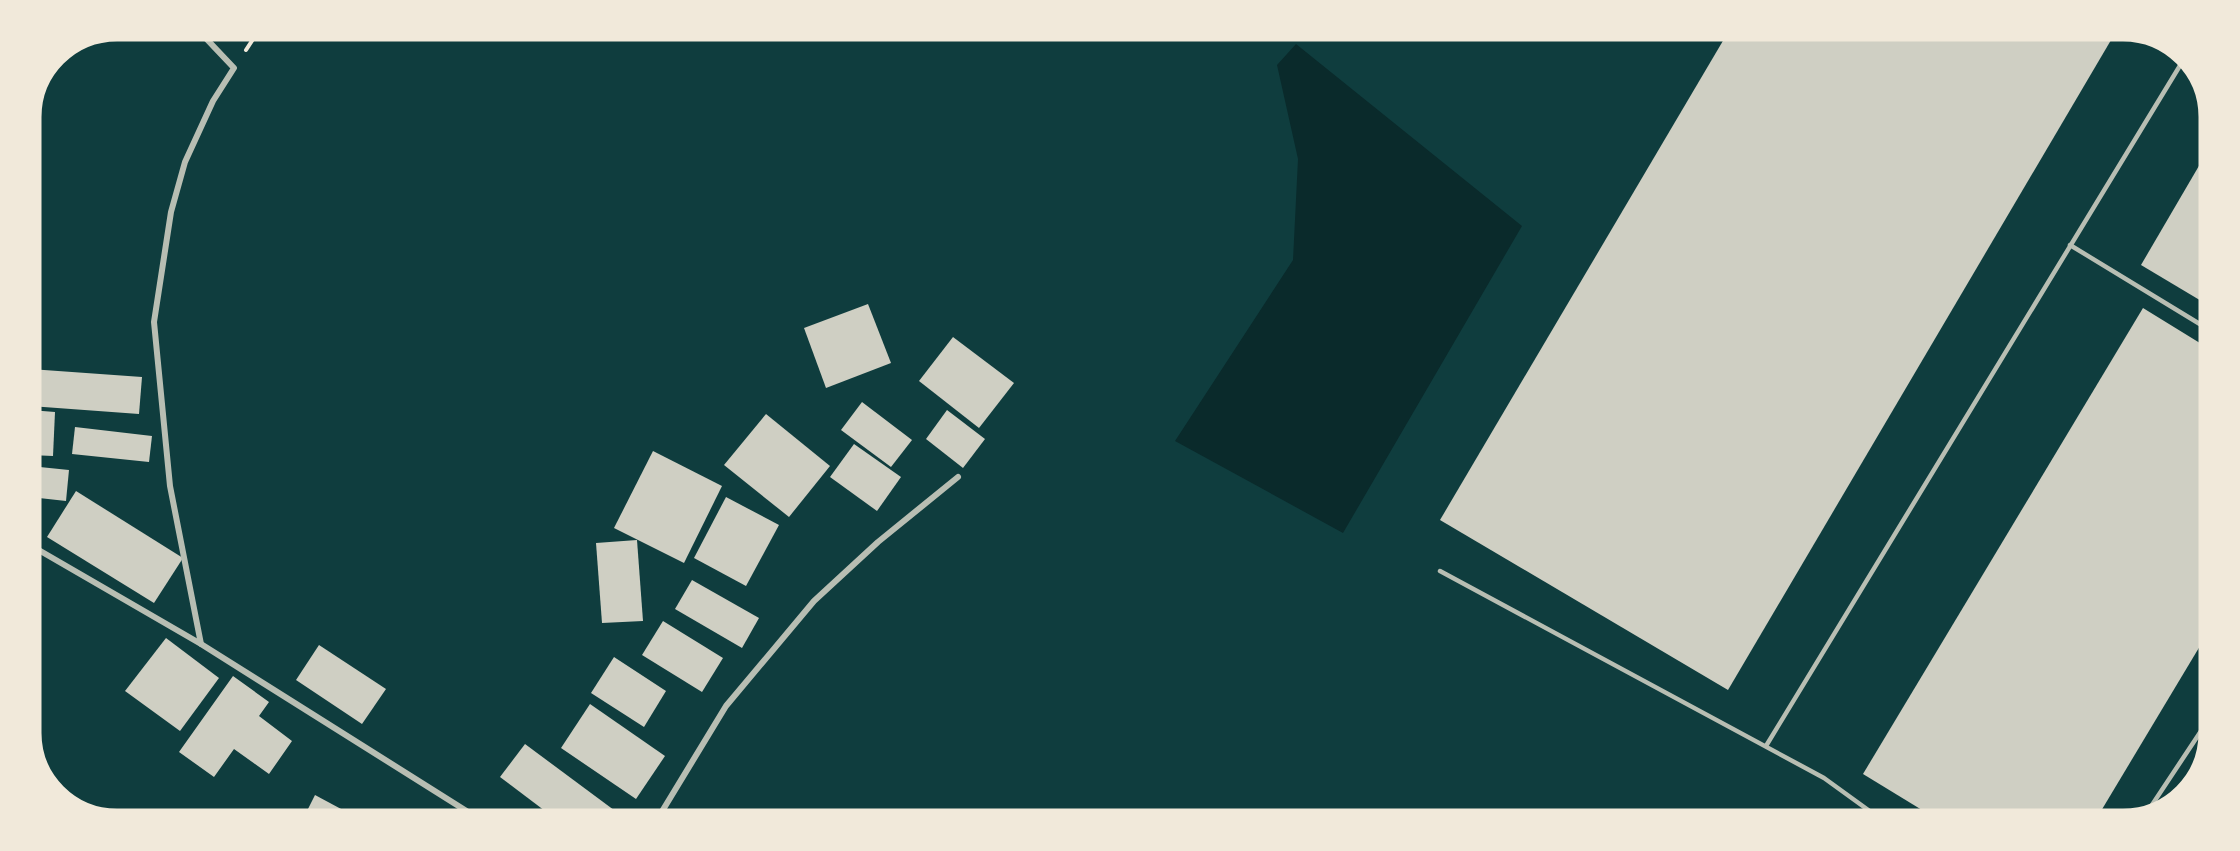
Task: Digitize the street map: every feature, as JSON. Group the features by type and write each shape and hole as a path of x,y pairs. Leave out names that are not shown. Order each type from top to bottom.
{"street":[{"path":"201,644 170,486 154,322 171,212 185,162 213,101 234,68 207,40"},
{"path":"663,810 726,706 814,602 878,542 958,477"},
{"path":"41,551 201,644 465,810"}],"lane":[{"path":"1766,746 2180,66"},
{"path":"2070,245 2199,324"},
{"path":"1440,571 1824,778 1868,810"},
{"path":"2152,804 2200,733"}],"water":[{"path":"1296,44 1522,226 1343,533 1175,441 1293,260 1298,159 1277,65"}],"building":[{"path":"1723,40 2111,40 1728,690 1440,520"},
{"path":"2199,166 2199,300 2141,265"},
{"path":"868,304 891,363 826,388 804,328"},
{"path":"2143,308 2199,343 2200,646 2102,810 1922,810 1863,774"},
{"path":"953,337 1014,383 979,428 919,381"},
{"path":"40,370 142,377 139,414 40,407"},
{"path":"862,402 912,440 891,467 841,430"},
{"path":"947,410 985,439 963,468 926,439"},
{"path":"40,411 55,412 53,456 41,455"},
{"path":"766,414 830,466 789,517 724,465"},
{"path":"75,427 152,436 149,462 72,454"},
{"path":"854,444 901,477 877,511 830,477"},
{"path":"653,451 722,486 684,563 614,528"},
{"path":"41,467 69,470 66,501 41,498"},
{"path":"76,491 183,558 154,603 47,537"},
{"path":"726,497 779,525 746,586 694,558"},
{"path":"637,540 643,621 602,623 596,543"},
{"path":"692,580 759,618 742,648 675,609"},
{"path":"663,621 723,658 702,692 642,655"},
{"path":"166,638 219,678 180,731 125,691"},
{"path":"319,645 386,689 362,724 296,680"},
{"path":"614,657 666,691 644,727 591,693"},
{"path":"233,676 269,702 259,716 292,741 269,774 234,749 214,777 179,752"},
{"path":"590,704 665,756 636,799 561,748"},
{"path":"525,744 614,810 544,810 500,777"},
{"path":"315,795 343,810 308,810"}]}
